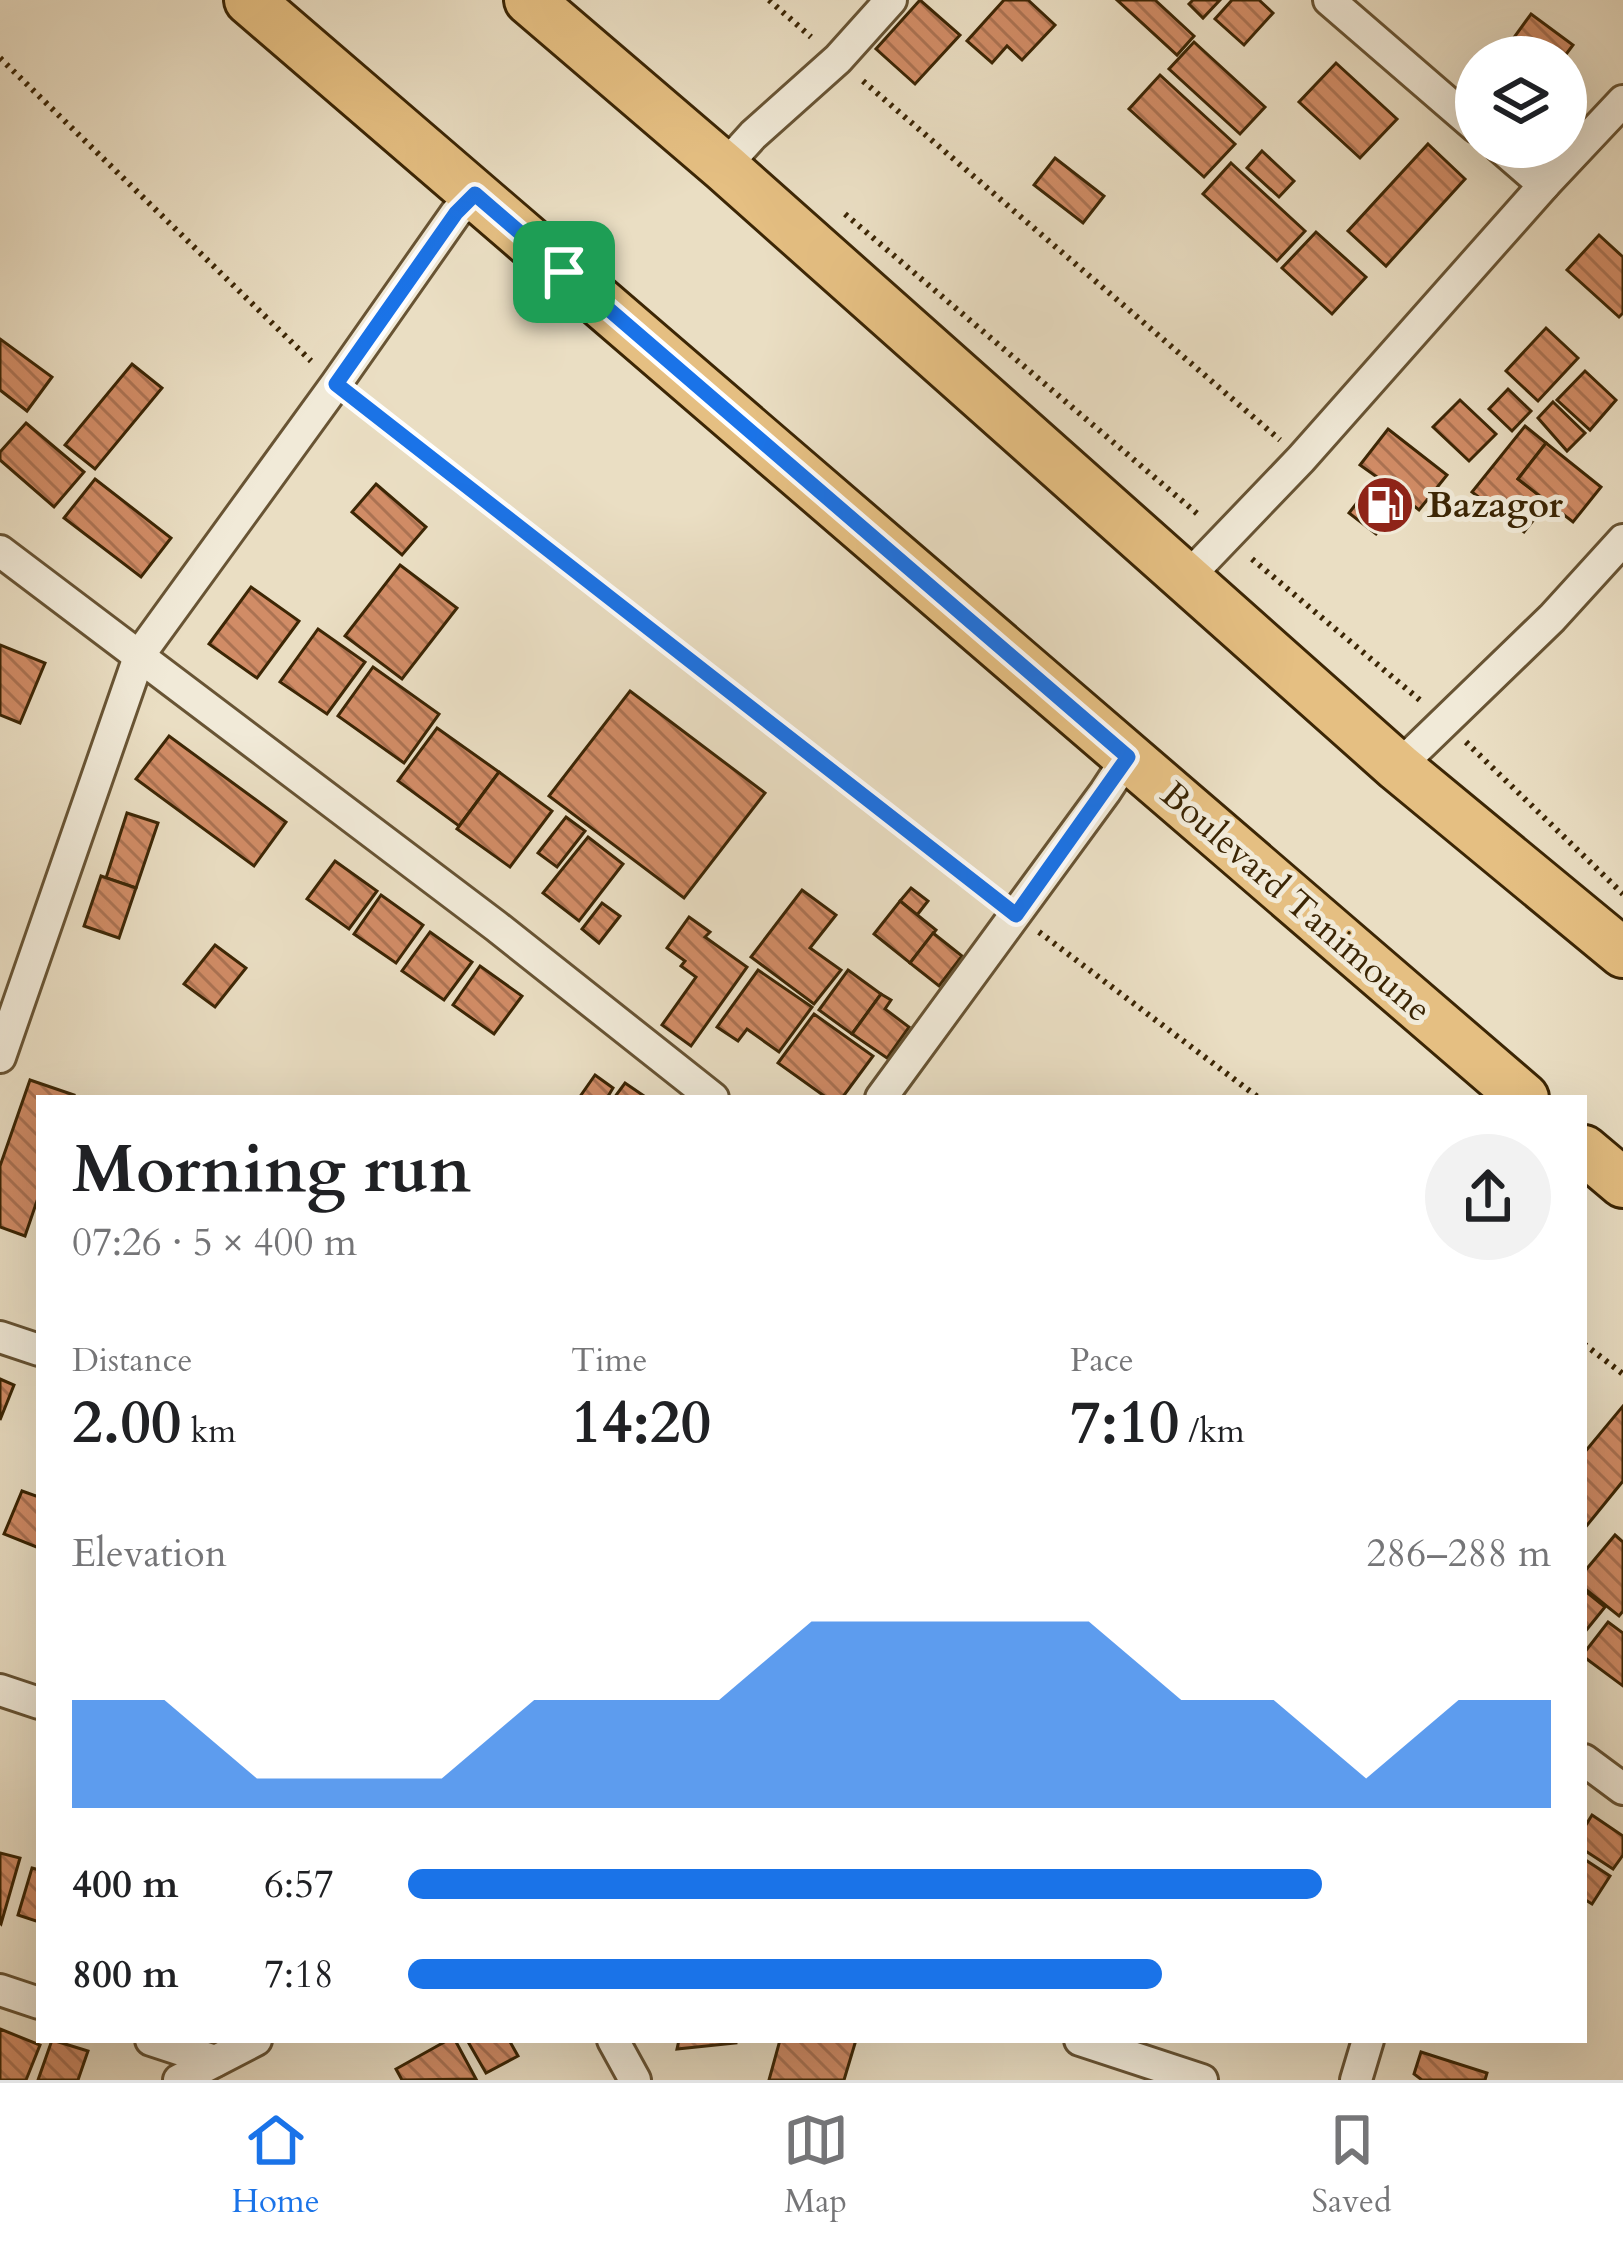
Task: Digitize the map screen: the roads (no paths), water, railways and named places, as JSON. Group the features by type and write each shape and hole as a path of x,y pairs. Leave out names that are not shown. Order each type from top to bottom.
{"main road":[{"name":"Boulevard Tanimoune","path":"249,0 1521,1095"},
{"path":"530,0 1398,767 1622,949"}],"street":[{"path":"724,167 838,59 891,0"},
{"path":"1334,2 1455,109"},
{"path":"1185,580 1301,459 1623,101"},
{"path":"1524,168 1544,185"},
{"path":"0,1057 140,654 456,213 475,194"},
{"path":"1398,767 1552,618 1623,541"},
{"path":"0,551 496,926 708,1095"},
{"path":"883,1095 1128,757"},
{"path":"0,1337 36,1349"},
{"path":"0,1690 36,1701"},
{"path":"1587,1762 1623,1790"},
{"path":"0,1990 36,2002"},
{"path":"160,2043 215,2061"},
{"path":"179,2080 250,2043"},
{"path":"615,2043 635,2080"},
{"path":"1089,2043 1202,2080"},
{"path":"1356,2080 1367,2043"}],"place":[{"name":"Bazagor","path":"1385,505"}]}
